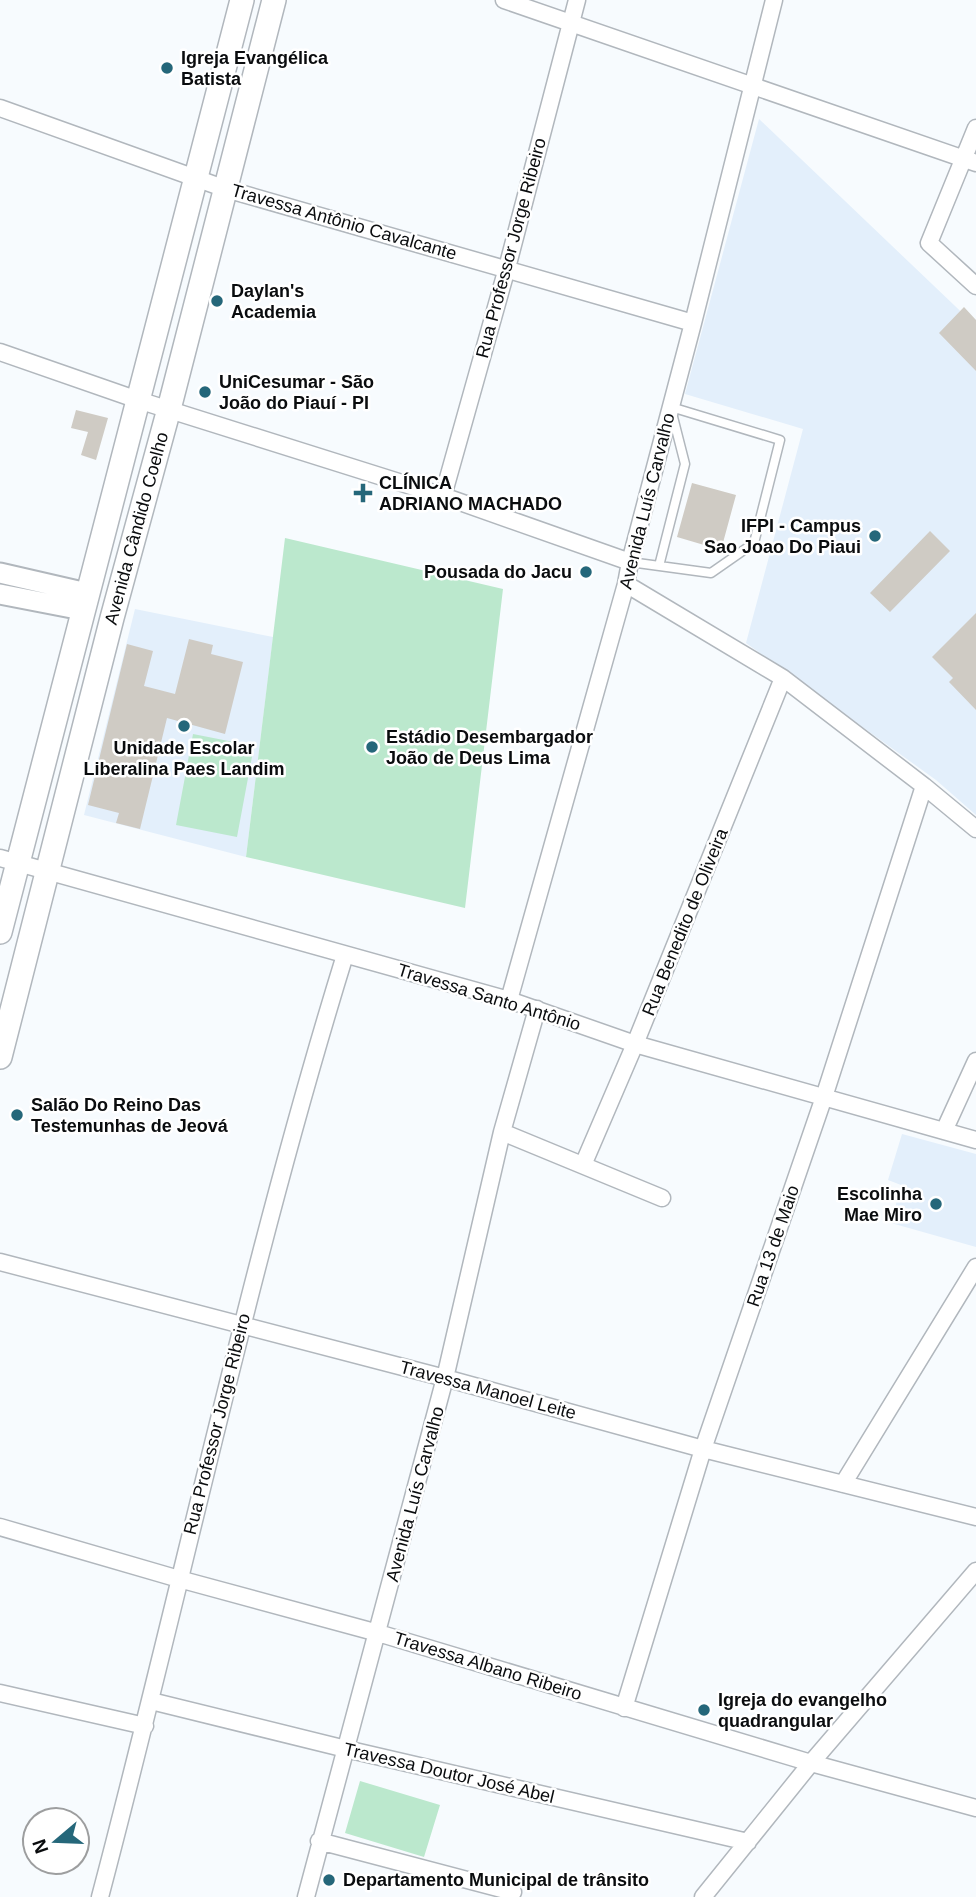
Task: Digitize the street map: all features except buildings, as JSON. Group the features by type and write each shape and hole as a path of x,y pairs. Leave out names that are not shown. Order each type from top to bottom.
{"main road":[{"name":"Avenida Cândido Coelho","path":"0,932 9,860 84,601 242,0"},
{"name":"Avenida Cândido Coelho","path":"0,1057 274,0"}],"street":[{"path":"504,0 970,161"},
{"name":"Rua Professor Jorge Ribeiro","path":"443,496 507,268 577,0"},
{"name":"Avenida Luís Carvalho","path":"509,1000 626,584 774,0"},
{"name":"Travessa Antônio Cavalcante","path":"0,108 226,189 693,323"},
{"path":"976,128 970,161 929,243 976,286"},
{"path":"0,352 138,400 443,496 630,562"},
{"path":"0,573 84,601"},
{"path":"626,584 783,678 976,829"},
{"path":"0,594 84,601"},
{"name":"Rua Benedito de Oliveira","path":"583,1165 635,1044 783,678"},
{"name":"Rua 13 de Maio","path":"624,1707 704,1449 824,1097 924,786"},
{"name":"Travessa Santo Antônio","path":"9,860 509,1000 635,1044 976,1140"},
{"name":"Rua Professor Jorge Ribeiro","path":"100,1897 145,1726 242,1326 310,1068 345,955"},
{"name":"Avenida Luís Carvalho","path":"306,1897 445,1378 502,1132 537,1009"},
{"path":"944,1131 976,1061"},
{"path":"502,1132 662,1198"},
{"name":"Travessa Manoel Leite","path":"0,1262 445,1378 704,1449 976,1517"},
{"path":"843,1484 976,1267"},
{"name":"Travessa Albano Ribeiro","path":"0,1527 378,1633 811,1763 976,1808"},
{"path":"703,1897 811,1763 976,1571"},
{"path":"0,1693 145,1726"},
{"name":"Travessa Doutor José Abel","path":"151,1701 748,1842"},
{"path":"319,1841 513,1892"}],"lane":[{"path":"659,566 685,464 671,407"},
{"path":"630,562 711,573 754,543 780,440 671,407"}],"shaded area":[{"name":"IFPI - Campus Sao Joao Do Piaui","path":"759,119 976,326 976,815 936,780 746,643 803,429 685,394"},
{"name":"Unidade Escolar Liberalina Paes Landim","path":"135,609 273,637 246,857 84,815"},
{"name":"Escolinha Mae Miro","path":"902,1134 976,1154 976,1247 891,1223 901,1185 888,1180"}],"green space":[{"name":"Estádio Desembargador João de Deus Lima","path":"285,538 503,589 465,908 246,857"},
{"path":"193,734 254,746 237,837 176,825"},
{"path":"360,1781 440,1805 424,1857 345,1833"}],"place":[{"name":"Igreja Evangélica Batista","path":"167,68"},
{"name":"Daylan's Academia","path":"217,301"},
{"name":"UniCesumar - São João do Piauí - PI","path":"205,392"},
{"name":"CLÍNICA ADRIANO MACHADO","path":"363,493"},
{"name":"IFPI - Campus Sao Joao Do Piaui","path":"875,536"},
{"name":"Pousada do Jacu","path":"586,572"},
{"name":"Unidade Escolar Liberalina Paes Landim","path":"184,726"},
{"name":"Estádio Desembargador João de Deus Lima","path":"372,747"},
{"name":"Salão Do Reino Das Testemunhas de Jeová","path":"17,1115"},
{"name":"Escolinha Mae Miro","path":"936,1204"},
{"name":"Igreja do evangelho quadrangular","path":"704,1710"},
{"name":"Departamento Municipal de trânsito","path":"329,1880"}]}
